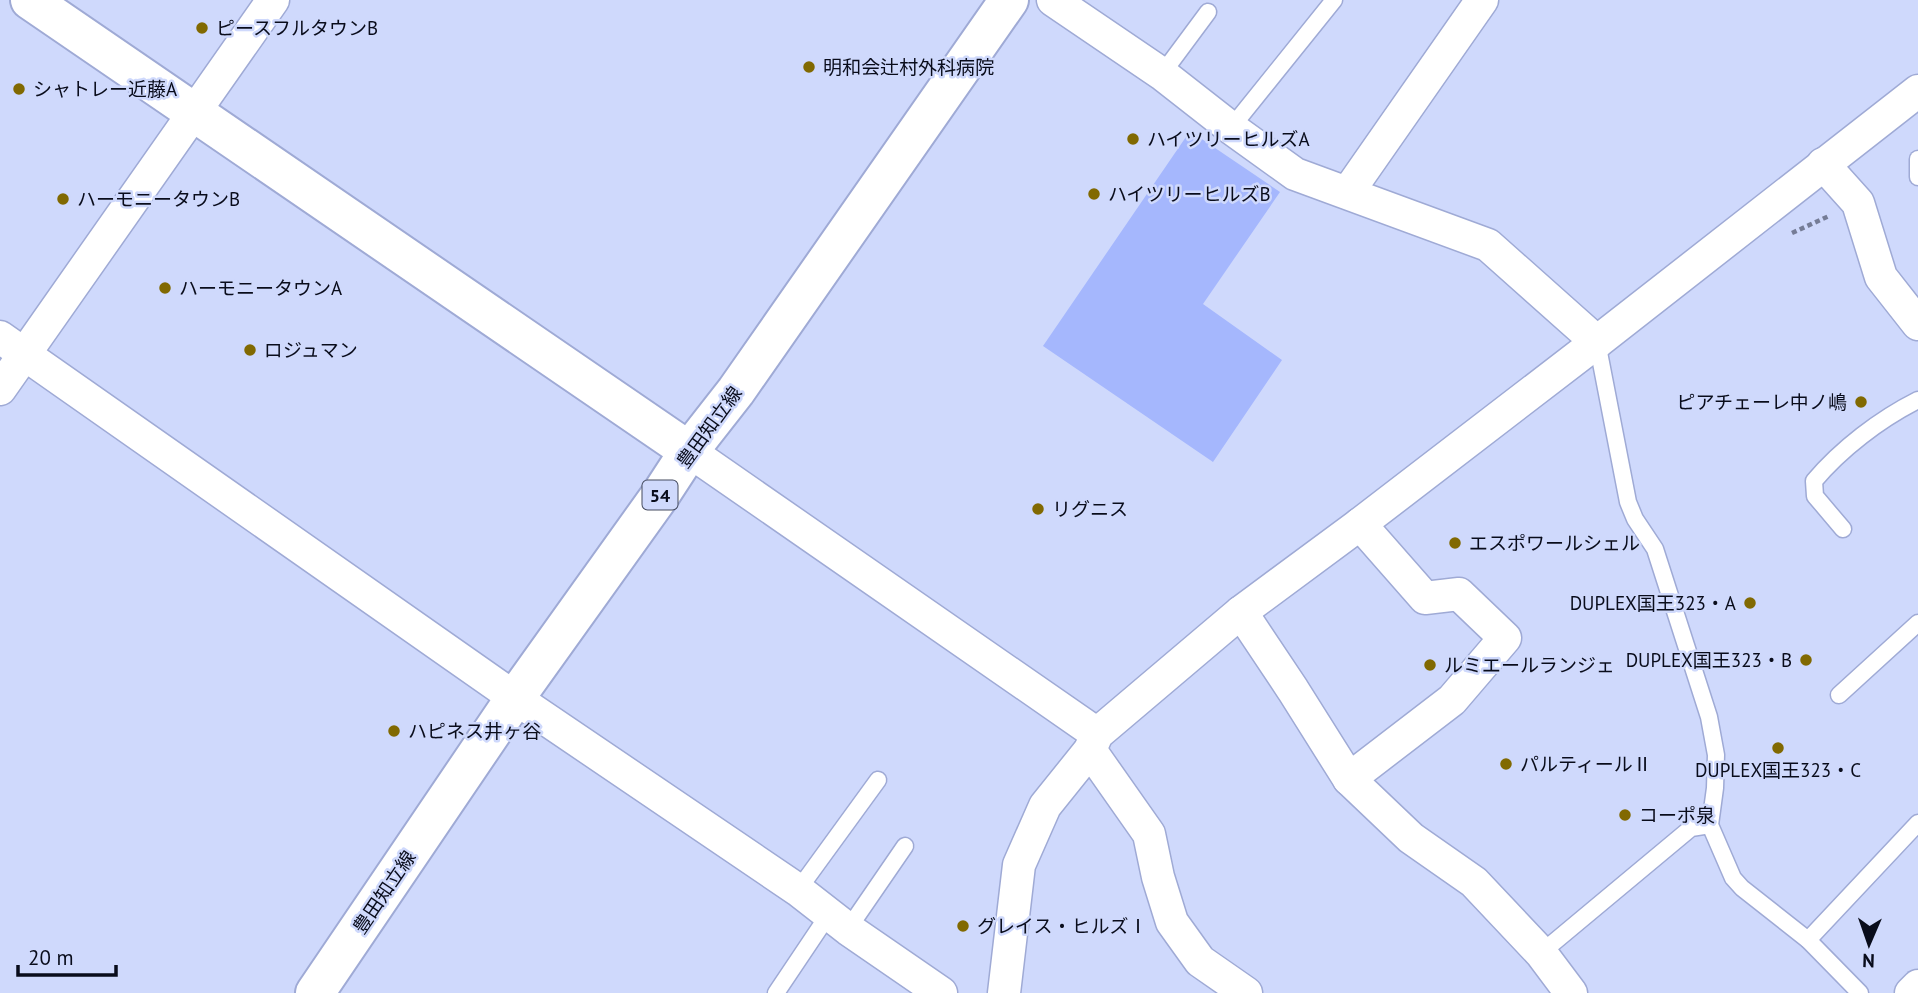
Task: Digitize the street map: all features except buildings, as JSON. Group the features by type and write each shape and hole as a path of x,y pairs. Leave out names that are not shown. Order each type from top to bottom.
{"main road":[{"path":"30,0 689,451"},
{"name":"豊田知立線","path":"315,993 515,698 689,451 744,380 1009,0"}],"street":[{"path":"0,389 12,345 194,112 273,0"},
{"path":"1053,0 1162,74 1295,174 1488,245 1597,342"},
{"path":"1348,192 1482,0"},
{"path":"1004,993 1019,865 1045,806 1093,742 1241,612 1597,342 1823,164 1915,100"},
{"path":"1823,164 1858,203 1881,277 1918,324"},
{"path":"12,345 515,698 798,890 941,993"},
{"path":"689,451 1093,742 1150,834 1158,877 1171,922 1200,961 1246,993"},
{"path":"1349,779 1452,700 1505,638 1459,594 1425,598 1360,524"},
{"path":"1241,612 1349,779 1410,838 1474,882 1541,953 1571,993"},
{"path":"1911,993 1918,986"}],"lane":[{"path":"1231,128 1334,0"},
{"path":"1162,74 1208,12"},
{"path":"1918,159 1918,177"},
{"path":"1597,342 1628,502 1655,549 1709,717 1716,755 1710,825 1733,878 1808,940 1860,993"},
{"path":"1843,529 1815,496 1814,481 1832,460 1898,410 1918,400"},
{"path":"1839,695 1918,623"},
{"path":"798,890 878,780"},
{"path":"1808,940 1918,823"},
{"path":"1541,953 1691,828 1710,825"},
{"path":"776,993 905,846"}],"shaded area":[{"path":"1190,131 1280,192 1203,304 1282,360 1213,462 1043,346"}],"place":[{"name":"ピースフルタウンB","path":"202,28"},
{"name":"明和会辻村外科病院","path":"809,67"},
{"name":"シャトレー近藤A","path":"19,89"},
{"name":"ハイツリーヒルズA","path":"1133,139"},
{"name":"ハイツリーヒルズB","path":"1094,194"},
{"name":"ハーモニータウンB","path":"63,199"},
{"name":"ハーモニータウンA","path":"165,288"},
{"name":"ロジュマン","path":"250,350"},
{"name":"ピアチェーレ中ノ嶋","path":"1861,402"},
{"name":"リグニス","path":"1038,509"},
{"name":"エスポワールシェル","path":"1455,543"},
{"name":"DUPLEX国王323・A","path":"1750,603"},
{"name":"DUPLEX国王323・B","path":"1806,660"},
{"name":"ルミエールランジェ","path":"1430,665"},
{"name":"ハピネス井ヶ谷","path":"394,731"},
{"name":"DUPLEX国王323・C","path":"1778,748"},
{"name":"パルティールⅡ","path":"1506,764"},
{"name":"コーポ泉","path":"1625,815"},
{"name":"グレイス・ヒルズⅠ","path":"963,926"}]}
